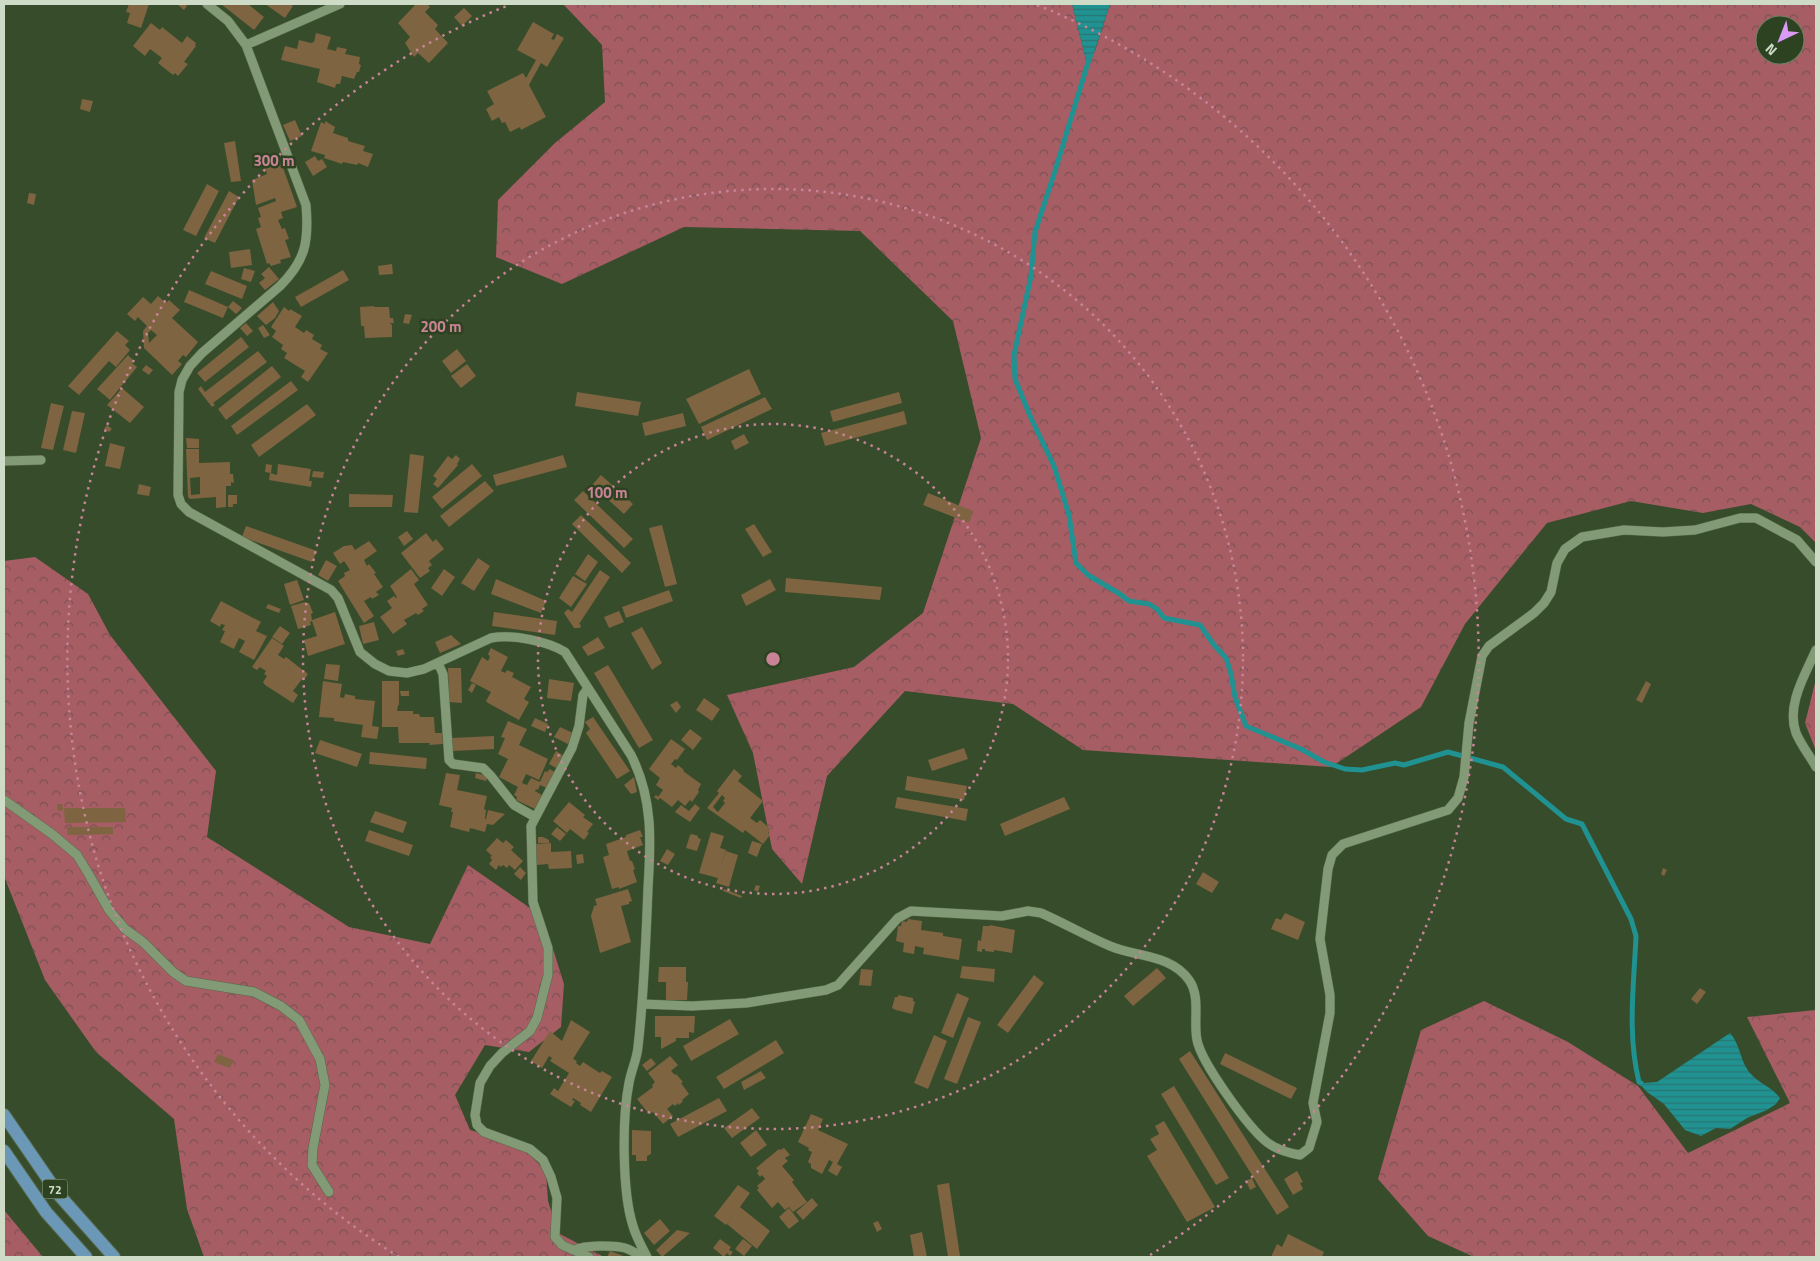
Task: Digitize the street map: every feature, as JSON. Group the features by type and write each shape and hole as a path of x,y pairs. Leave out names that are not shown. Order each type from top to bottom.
{"main road":[{"name":"72","path":"4,1115 59,1195 114,1257"},
{"name":"72","path":"4,1151 46,1212 86,1257"}],"street":[{"path":"207,4 228,21 246,45 306,206 308,225 307,244 300,261 291,275 202,353 190,366 182,380 179,392 178,495 181,504 189,512 331,590 338,598 360,652 375,664 388,671 407,673 424,669 492,638 503,636 553,645 565,652 631,755 639,771 649,811 651,842 638,1050 629,1084 625,1119 626,1174 627,1201 633,1227 647,1257"},
{"path":"246,45 340,4"},
{"path":"4,461 41,460"},
{"path":"642,1004 692,1006 746,1003 826,990 838,984 898,918 911,911 1002,916 1028,911 1041,913 1111,946 1147,955 1166,962 1179,970 1189,980 1194,993 1196,1040 1214,1076 1249,1124 1268,1143 1292,1154 1300,1155 1309,1148 1317,1122 1314,1103 1330,1013 1330,995 1320,939 1328,870 1332,854 1344,844 1448,810 1458,798 1464,777 1469,724 1482,656 1489,646 1534,613 1544,603 1551,592 1557,562 1565,549 1582,537 1624,530 1663,532 1695,530 1740,518 1756,518 1797,540 1816,562"},
{"path":"1816,650 1795,699 1793,714 1796,733 1816,767"},
{"path":"438,663 443,674 449,760 453,764 483,768 492,776 514,805 535,817"},
{"path":"588,688 583,695 579,726 572,748 530,826 533,902 548,948 548,975 537,1018 530,1031 490,1066 480,1083 476,1125 484,1132 530,1148 543,1160 551,1177 557,1198 555,1237 562,1245 589,1257"},
{"path":"4,800 52,834 76,855 109,910 125,929 143,942 173,972 186,982 254,992 281,1006 299,1020 320,1059 325,1085 313,1148 312,1165 329,1192"},
{"path":"574,1250 602,1247 627,1248 637,1256 647,1257"}],"green space":[{"path":"563,4 1072,4 1086,60 1095,51 1110,4 1816,4 1816,543 1800,527 1751,504 1703,513 1631,501 1547,523 1465,624 1421,707 1331,767 1083,750 1013,704 905,691 827,776 802,884 772,849 753,753 727,695 854,667 923,613 981,438 953,321 860,231 684,227 562,284 496,257 498,200 555,143 605,102 602,45"},
{"path":"35,557 88,594 110,635 216,771 207,837 349,927 430,944 468,865 543,917 564,984 561,1027 529,1052 485,1045 455,1095 470,1130 519,1144 546,1171 548,1201 558,1233 604,1257 204,1257 187,1209 174,1119 96,1052 45,980 4,876 4,561"},
{"path":"1816,679 1816,751 1805,723"},
{"path":"1484,1001 1568,1042 1638,1086 1688,1153 1790,1103 1747,1017 1816,1010 1816,1257 1474,1257 1428,1236 1378,1179 1421,1030"},
{"path":"4,1210 43,1257 4,1257"}],"water":[{"path":"1072,4 1110,4 1091,62 1086,60"},
{"path":"1730,1033 1749,1072 1780,1098 1776,1104 1767,1110 1747,1118 1730,1129 1716,1128 1701,1136 1685,1130 1664,1104 1647,1092 1638,1082 1637,1077 1644,1083 1657,1082"}],"building":[{"path":"129,4 149,4 141,28 127,23 130,13 126,12"},
{"path":"177,4 185,4 187,6 184,10"},
{"path":"221,4 248,4 264,17 254,30"},
{"path":"265,4 289,4 293,6 285,18"},
{"path":"416,4 427,4 430,7 425,12 438,25 435,29 448,43 429,63 418,53 414,57 405,43 410,37 398,23"},
{"path":"464,8 472,16 462,26 454,17"},
{"path":"533,22 554,34 551,39 554,40 557,34 564,38 547,67 541,63 529,85 546,117 521,130 520,127 510,132 505,122 502,123 499,117 492,121 486,109 494,104 487,91 523,73 526,78 536,60 517,50"},
{"path":"151,23 160,30 162,27 182,43 187,36 196,43 196,46 184,62 188,64 178,76 175,73 173,75 158,63 162,58 150,49 145,56 133,46"},
{"path":"316,33 331,37 327,49 336,51 337,47 347,49 345,54 360,57 359,64 361,65 354,79 342,76 340,84 336,84 335,88 317,82 320,69 281,60 285,46 297,49 299,40 314,42"},
{"path":"82,99 93,101 90,112 80,109"},
{"path":"295,120 302,136 290,141 283,125"},
{"path":"325,121 335,127 333,133 348,138 348,141 365,146 363,151 373,154 368,167 358,163 357,165 343,162 342,164 324,158 325,155 311,151 321,122 325,124"},
{"path":"235,141 241,181 231,182 224,143"},
{"path":"315,156 318,161 322,159 327,167 313,176 305,162"},
{"path":"281,162 297,207 281,212 283,218 278,220 282,229 285,228 289,239 285,240 291,257 280,260 281,263 271,266 269,263 267,264 256,229 261,227 258,218 261,217 258,208 276,201 275,198 256,205 252,180 267,174 265,168"},
{"path":"207,184 219,191 196,236 183,230"},
{"path":"229,191 239,197 215,243 204,238"},
{"path":"29,193 36,194 34,205 27,203"},
{"path":"250,249 252,265 231,268 229,252"},
{"path":"392,264 393,274 379,275 378,266"},
{"path":"269,267 279,279 265,290 259,283 265,278 261,274"},
{"path":"244,268 255,271 251,282 241,279"},
{"path":"343,270 349,280 301,307 295,297"},
{"path":"211,271 247,286 242,299 205,284"},
{"path":"189,290 228,307 223,318 184,302"},
{"path":"158,296 166,303 169,300 180,310 172,318 198,342 186,357 183,355 178,361 182,364 172,375 144,348 143,331 147,326 138,317 135,321 127,314 143,297 151,304","holes":["151,330 157,335 149,343 148,333"]},
{"path":"233,301 242,308 236,314 228,307"},
{"path":"273,302 279,311 275,318 266,325 257,316"},
{"path":"284,307 302,316 295,327 304,333 306,330 314,335 312,339 322,345 320,349 328,353 308,382 301,377 305,371 284,358 287,353 281,349 283,345 272,337 276,331 271,327"},
{"path":"360,307 389,307 390,318 393,318 394,323 390,323 392,325 392,337 365,338 364,326 361,326"},
{"path":"405,314 412,315 409,324 403,323"},
{"path":"246,323 253,331 247,336 240,328"},
{"path":"263,325 270,335 264,338 258,328"},
{"path":"117,331 129,341 125,345 130,350 116,367 109,361 79,395 68,386"},
{"path":"241,337 249,347 205,382 197,373"},
{"path":"457,349 466,361 451,373 442,361"},
{"path":"258,351 267,362 213,403 215,405 212,407 198,389 201,386 205,392"},
{"path":"128,355 134,361 132,363 137,367 110,400 97,389"},
{"path":"467,364 476,376 461,388 451,376"},
{"path":"146,365 153,370 149,375 142,370"},
{"path":"272,366 281,377 226,420 218,409"},
{"path":"749,369 761,394 699,424 686,399"},
{"path":"291,381 298,390 237,435 231,426"},
{"path":"122,388 144,407 130,423 107,405"},
{"path":"577,392 641,402 638,416 575,406"},
{"path":"899,392 902,403 833,422 830,411"},
{"path":"765,397 772,409 707,440 701,427"},
{"path":"51,403 64,406 53,450 41,448"},
{"path":"307,404 316,415 259,457 251,445"},
{"path":"72,411 85,413 76,453 63,450"},
{"path":"904,411 907,424 825,446 821,433"},
{"path":"683,413 686,426 645,436 642,423"},
{"path":"107,425 112,429 109,432 104,429"},
{"path":"744,434 749,443 735,450 731,441"},
{"path":"186,438 199,439 199,448 187,448"},
{"path":"110,443 125,447 120,469 105,466"},
{"path":"186,449 199,449 199,463 230,462 230,474 233,474 234,483 231,482 231,486 226,486 226,507 216,508 216,497 190,499 188,497","holes":["200,477 200,494 191,495 190,478"]},
{"path":"410,454 424,456 418,513 404,512"},
{"path":"456,455 460,459 458,465 438,488 433,484 437,479 433,476 448,456 452,459"},
{"path":"563,455 567,467 496,486 493,475"},
{"path":"266,464 272,465 271,473 265,472"},
{"path":"278,464 311,469 309,481 312,481 311,487 269,480 270,473 277,475"},
{"path":"472,464 482,476 442,509 432,497"},
{"path":"313,471 324,472 323,478 312,477"},
{"path":"601,475 633,504 624,514 592,485"},
{"path":"485,481 494,491 449,527 440,516"},
{"path":"139,484 151,487 149,496 137,494"},
{"path":"583,491 633,539 624,548 574,500"},
{"path":"928,493 973,511 969,523 923,505"},
{"path":"349,494 393,495 392,507 349,507"},
{"path":"228,495 237,495 237,504 233,504 233,507 228,507"},
{"path":"581,515 631,563 622,573 572,524"},
{"path":"754,524 772,552 763,557 745,529"},
{"path":"662,525 677,584 665,587 649,528"},
{"path":"246,526 317,551 312,562 242,537"},
{"path":"407,531 413,539 404,546 398,537"},
{"path":"426,533 433,542 436,539 444,549 429,561 432,565 428,568 430,571 420,578 401,553"},
{"path":"369,541 377,551 364,560 367,566 369,564 376,573 374,574 383,587 376,592 379,595 364,601 374,616 364,623 338,581 345,576 344,573 350,570 344,561 340,564 333,553 344,546 352,545 355,550"},
{"path":"588,554 598,562 585,581 575,574"},
{"path":"478,558 490,566 474,591 461,583"},
{"path":"326,560 337,566 328,581 318,575"},
{"path":"411,569 419,580 414,584 428,605 418,615 416,613 404,620 407,624 393,634 380,617 392,608 387,601 394,596 397,597 390,586"},
{"path":"444,569 455,577 442,596 431,588"},
{"path":"600,570 610,577 579,624 581,625 580,628 574,628 564,613 568,609 572,612"},
{"path":"573,576 587,584 571,607 559,598"},
{"path":"786,578 882,587 880,600 785,592"},
{"path":"496,579 546,601 541,613 491,594"},
{"path":"770,579 776,590 746,606 741,595"},
{"path":"297,580 304,600 290,605 284,584"},
{"path":"669,590 673,601 626,618 622,607"},
{"path":"221,601 261,622 256,631 267,636 254,660 239,652 245,641 239,638 234,649 220,642 225,631 222,630 225,625 221,624 220,627 210,621"},
{"path":"305,602 309,603 313,613 311,614 312,620 335,612 345,644 308,656 304,640 317,636 312,621 310,622 311,625 298,629 291,606"},
{"path":"268,604 281,609 279,613 266,608"},
{"path":"619,611 624,622 609,628 604,617"},
{"path":"494,612 557,621 555,635 492,626"},
{"path":"374,622 379,640 363,644 359,626"},
{"path":"280,626 290,633 282,644 272,637"},
{"path":"642,627 662,663 652,670 631,633"},
{"path":"451,635 461,644 440,653 435,642"},
{"path":"598,637 605,648 588,656 582,647"},
{"path":"272,638 284,646 278,655 284,659 286,657 308,674 293,691 298,695 293,703 265,685 263,682 267,676 264,674 266,671 260,667 257,670 252,667"},
{"path":"491,648 508,657 501,671 505,673 507,670 514,673 512,677 531,687 524,699 529,702 519,720 488,703 486,701 491,692 470,681 482,657 488,661 490,657 488,654"},
{"path":"403,649 405,654 398,656 396,651"},
{"path":"326,664 340,665 338,681 324,679"},
{"path":"608,665 653,740 639,748 594,673"},
{"path":"448,668 461,668 462,703 449,702"},
{"path":"549,679 574,683 571,701 547,698"},
{"path":"323,681 342,684 340,697 344,698 345,694 355,696 355,699 375,701 372,726 379,727 377,739 361,737 363,725 334,721 334,718 319,717"},
{"path":"382,681 399,681 399,705 397,711 413,711 413,714 419,714 420,717 434,717 435,733 442,733 443,744 399,743 398,727 382,727"},
{"path":"1646,681 1651,684 1642,703 1636,700"},
{"path":"472,683 476,685 472,693 468,690"},
{"path":"400,691 409,691 409,696 401,696"},
{"path":"704,698 720,709 712,721 696,710"},
{"path":"677,701 681,707 676,713 670,705"},
{"path":"593,717 630,771 617,779 586,733 590,729 585,722"},
{"path":"535,718 548,724 545,732 531,726"},
{"path":"508,721 527,729 519,745 548,759 539,780 526,774 522,783 527,785 531,778 540,782 545,771 548,772 549,769 555,772 547,788 540,785 538,790 536,789 535,791 542,795 535,809 516,800 517,797 514,795 518,787 499,777 508,759 498,754 505,738 501,737"},
{"path":"560,727 573,733 568,744 554,737"},
{"path":"690,729 702,738 693,750 681,740"},
{"path":"494,736 494,749 453,751 452,738"},
{"path":"671,739 685,749 677,760 675,759 671,764 676,768 678,765 701,784 699,792 692,802 690,800 685,806 678,800 672,807 660,798 658,800 654,797 656,795 658,797 663,790 656,785 660,778 649,769"},
{"path":"320,740 362,754 357,767 315,753"},
{"path":"964,748 968,759 932,771 928,760"},
{"path":"556,751 564,756 558,769 549,764"},
{"path":"370,752 427,758 426,769 369,764"},
{"path":"734,769 742,776 738,781 763,801 750,818 757,823 760,820 771,829 768,833 770,835 763,844 745,830 743,833 707,808 719,793 717,791","holes":["722,795 725,798 723,801 725,803 718,812 713,807"]},
{"path":"446,773 460,775 457,790 487,796 484,809 486,810 485,819 488,810 505,814 493,825 487,824 485,832 470,828 469,832 450,827 452,808 439,805"},
{"path":"476,773 488,776 486,781 475,778"},
{"path":"907,776 967,786 964,800 905,790"},
{"path":"634,777 637,792 631,794 624,785"},
{"path":"897,797 968,809 966,821 895,808"},
{"path":"1064,797 1070,809 1005,836 1000,824"},
{"path":"569,802 585,815 583,817 593,824 584,840 570,829 567,833 553,821"},
{"path":"57,804 62,804 63,810 58,811"},
{"path":"695,804 700,808 690,822 675,812 681,805 689,811"},
{"path":"64,808 125,808 126,822 65,823"},
{"path":"375,811 407,822 403,833 370,822"},
{"path":"67,827 113,827 113,834 68,835"},
{"path":"557,827 566,834 560,841 551,834"},
{"path":"369,830 413,845 409,856 365,841"},
{"path":"640,830 643,837 640,837 643,845 627,851 635,869 633,870 637,882 619,889 619,887 612,889 603,857 609,855 606,844"},
{"path":"711,832 724,836 720,848 726,850 721,866 726,851 738,855 729,887 716,883 718,878 699,873"},
{"path":"692,834 701,839 697,851 686,848"},
{"path":"538,837 549,840 549,843 538,843"},
{"path":"497,838 503,843 506,840 514,847 511,850 523,861 515,870 509,865 507,868 499,865 496,870 489,864 492,860 490,857 492,856 486,850"},
{"path":"752,841 762,844 757,857 748,853"},
{"path":"551,843 551,852 571,851 572,868 549,869 548,864 537,865 535,844"},
{"path":"667,849 675,854 668,865 660,861"},
{"path":"583,854 584,863 577,864 576,855"},
{"path":"520,867 526,873 521,880 514,874"},
{"path":"1663,868 1667,870 1664,876 1661,874"},
{"path":"1203,872 1219,882 1212,893 1196,884"},
{"path":"756,885 760,886 758,892 754,890"},
{"path":"628,889 632,901 621,906 631,942 600,953 591,916 594,906 597,905 595,899"},
{"path":"724,889 742,896 741,898 723,891"},
{"path":"1285,913 1305,922 1298,940 1271,929 1276,918 1281,920"},
{"path":"908,919 922,921 921,930 943,933 943,936 962,939 959,960 923,954 924,948 915,946 914,954 903,952 904,943 896,941 898,926 901,926 902,921 907,922"},
{"path":"990,925 1015,930 1012,953 994,950 994,952 985,951 985,949 982,949 982,952 977,951 978,940 981,941 983,926"},
{"path":"962,966 995,969 994,982 960,978"},
{"path":"659,967 686,967 686,982 688,982 687,1000 666,1000 666,982 658,982"},
{"path":"1157,968 1166,978 1133,1006 1124,996"},
{"path":"861,969 873,970 871,986 859,985"},
{"path":"1034,975 1044,983 1008,1033 997,1025"},
{"path":"1700,988 1706,992 1697,1004 1691,999"},
{"path":"957,993 969,998 953,1038 941,1033"},
{"path":"898,995 913,998 915,1002 912,1014 892,1008 895,997 898,997"},
{"path":"655,1016 695,1016 694,1033 689,1032 689,1038 676,1038 676,1041 661,1049 661,1037 655,1037"},
{"path":"968,1017 981,1022 957,1084 944,1079"},
{"path":"730,1019 739,1034 691,1061 683,1046"},
{"path":"571,1020 590,1032 573,1059 580,1066 583,1062 600,1073 602,1071 612,1077 591,1112 573,1098 572,1100 575,1101 571,1107 550,1094 554,1088 558,1091 569,1073 550,1061 552,1058 549,1056 542,1068 531,1061 550,1031 562,1041"},
{"path":"934,1035 947,1041 928,1089 914,1083"},
{"path":"776,1040 784,1053 724,1089 716,1077"},
{"path":"1190,1051 1289,1207 1277,1215 1179,1059"},
{"path":"1225,1053 1297,1088 1291,1099 1220,1064"},
{"path":"218,1054 233,1060 230,1068 214,1062"},
{"path":"670,1056 678,1065 671,1071 683,1082 681,1083 689,1094 679,1105 678,1103 675,1106 673,1104 667,1109 673,1116 663,1124 653,1112 649,1114 637,1099 653,1087 652,1085 655,1082 648,1073"},
{"path":"651,1058 656,1064 647,1071 642,1065"},
{"path":"761,1071 766,1078 744,1090 741,1082"},
{"path":"1174,1086 1229,1178 1216,1185 1161,1094"},
{"path":"719,1098 727,1111 678,1137 670,1124"},
{"path":"752,1108 760,1118 732,1138 724,1128"},
{"path":"811,1114 823,1119 818,1130 848,1144 837,1164 842,1167 837,1176 828,1171 833,1162 829,1160 822,1174 811,1168 811,1164 808,1162 812,1152 808,1150 809,1148 798,1142"},
{"path":"1164,1121 1215,1207 1187,1222 1147,1156 1157,1150 1150,1139 1159,1134 1155,1126"},
{"path":"632,1130 651,1131 651,1154 647,1156 647,1161 636,1161 636,1155 632,1155"},
{"path":"756,1130 767,1145 751,1157 740,1143"},
{"path":"784,1148 790,1155 785,1158 788,1161 782,1166 794,1180 792,1182 807,1202 793,1212 789,1207 785,1210 778,1202 772,1208 757,1190 759,1188 757,1186 765,1179 762,1175 760,1177 757,1173 759,1171 756,1168 779,1149"},
{"path":"1297,1171 1303,1182 1300,1183 1303,1189 1293,1195 1284,1179"},
{"path":"1252,1178 1256,1187 1250,1190 1246,1181"},
{"path":"949,1183 960,1256 952,1257 948,1257 937,1185"},
{"path":"738,1185 750,1193 740,1207 770,1231 757,1249 727,1224 738,1210 726,1225 714,1216"},
{"path":"812,1198 818,1205 803,1220 796,1212"},
{"path":"789,1208 799,1221 789,1229 779,1217"},
{"path":"660,1219 670,1231 654,1245 644,1233"},
{"path":"878,1221 882,1229 877,1232 873,1223"},
{"path":"677,1230 690,1233 662,1257 656,1250"},
{"path":"922,1232 927,1257 914,1257 910,1235"},
{"path":"1288,1234 1324,1252 1322,1257 1271,1257 1277,1244 1282,1247"},
{"path":"720,1239 731,1247 729,1250 733,1252 730,1256 727,1253 724,1257 713,1248"},
{"path":"743,1239 752,1246 744,1256 735,1249"},
{"path":"610,1251 626,1257 607,1257"}],"waterway":[{"path":"1090,56 1035,232 1031,276 1014,355 1015,379 1054,466 1069,515 1076,563 1088,575 1129,601 1149,604 1157,609 1164,618 1200,625 1226,658 1235,697 1246,726 1301,749 1324,762 1345,769 1362,770 1395,763 1404,765 1448,752 1503,767 1566,819 1582,824 1631,919 1636,936 1632,1027 1635,1064 1639,1082 1641,1083"}]}
